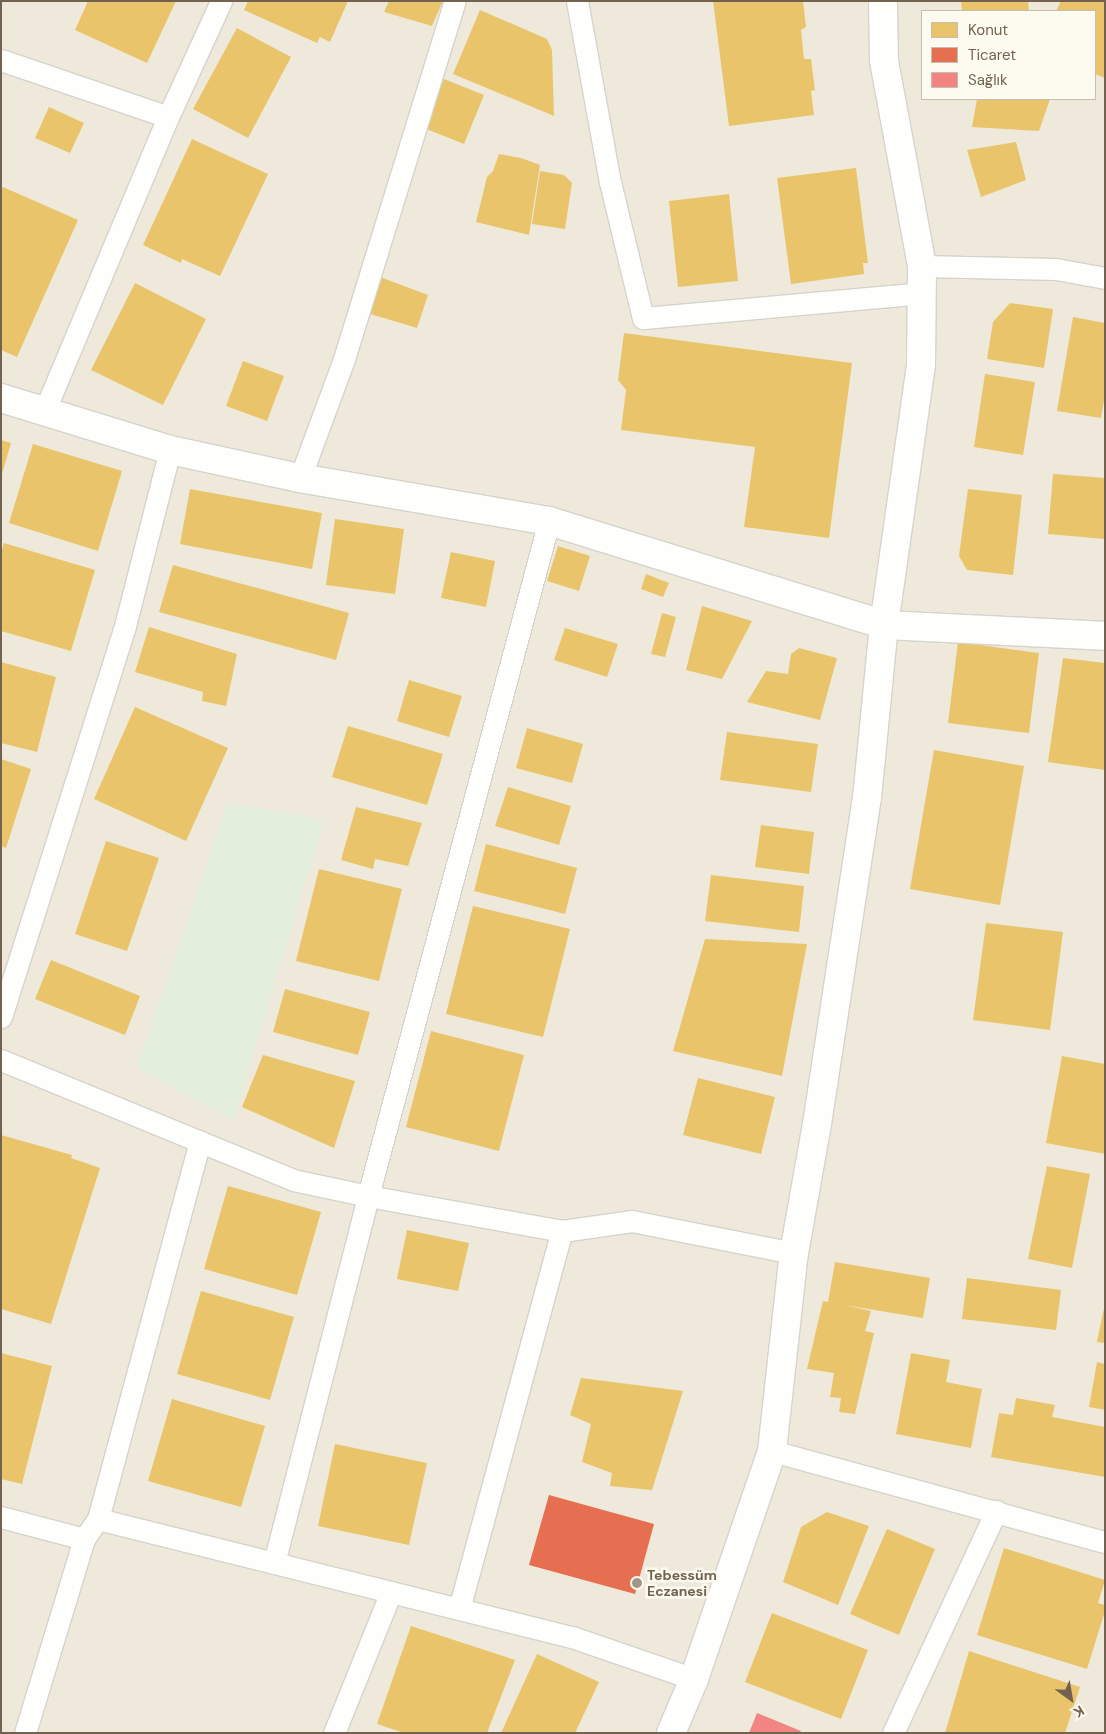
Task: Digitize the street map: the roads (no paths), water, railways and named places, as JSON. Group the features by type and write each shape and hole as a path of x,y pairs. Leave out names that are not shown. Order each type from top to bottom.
{"main road":[{"path":"671,1733 694,1679 772,1451 794,1253 817,1124 867,798 884,625 921,365 922,266 884,61 883,1"},
{"path":"1,398 170,450 300,478 549,520 884,625 1105,636"}],"street":[{"path":"44,412 168,117 221,1"},
{"path":"300,478 343,362 454,1"},
{"path":"577,1 610,182 643,318 922,293"},
{"path":"1,60 168,117"},
{"path":"922,266 1056,269 1105,278"},
{"path":"1,1018 124,630 170,450"},
{"path":"274,1563 368,1196 549,520"},
{"path":"1,1060 293,1180 562,1232 632,1221 794,1253"},
{"path":"25,1733 84,1540 98,1519 200,1142"},
{"path":"459,1609 562,1232"},
{"path":"772,1451 1105,1542"},
{"path":"893,1733 996,1511"},
{"path":"1,1517 84,1540"},
{"path":"98,1519 572,1637 694,1679"},
{"path":"334,1733 391,1592"}],"place":[{"name":"Tebessüm Eczanesi","path":"637,1583"}]}
